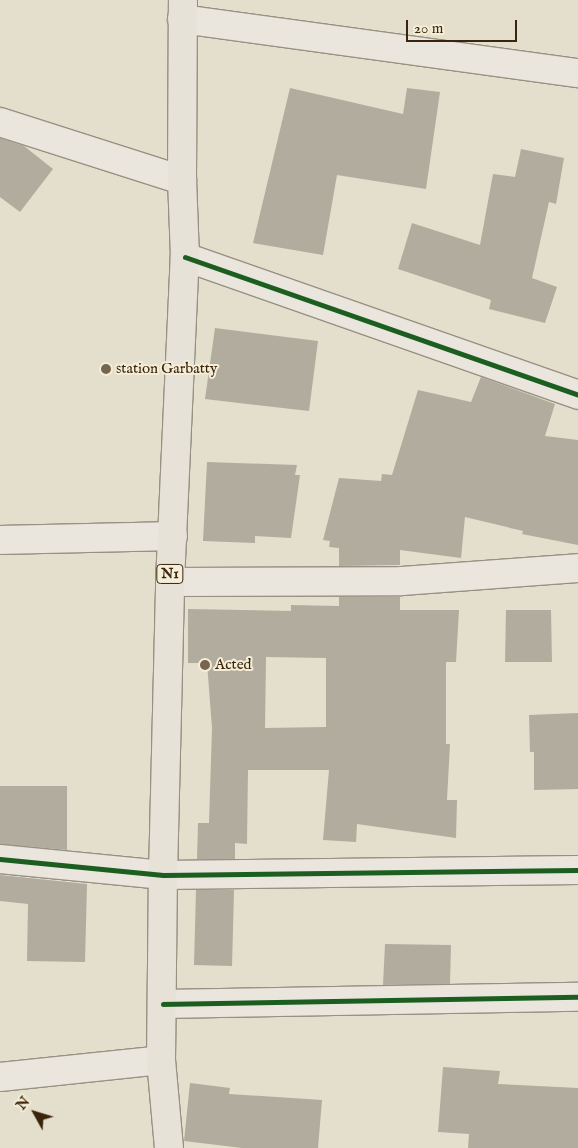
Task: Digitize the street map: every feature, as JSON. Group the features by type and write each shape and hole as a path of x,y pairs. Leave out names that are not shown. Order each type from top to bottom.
{"highway":[{"name":"N1","path":"169,1148 161,1060 163,875 170,582 185,257 182,180 182,10"}],"street":[{"path":"182,10 578,73"},
{"path":"0,122 182,180"},
{"path":"185,257 578,395"},
{"path":"0,540 173,536"},
{"path":"170,582 402,581 578,568"},
{"path":"0,858 163,875 578,870"},
{"path":"162,1004 578,997"},
{"path":"0,1077 161,1060"}],"building":[{"path":"290,88 403,114 407,88 440,92 426,189 337,175 323,255 253,243"},
{"path":"0,138 24,146 53,169 20,212 0,197"},
{"path":"521,149 564,158 556,204 549,202 532,278 557,287 545,323 489,309 491,300 398,269 412,223 480,245 493,174 515,177"},
{"path":"215,328 318,341 309,411 205,399"},
{"path":"481,377 555,404 545,436 578,440 578,545 522,534 523,531 465,517 461,558 400,550 400,565 339,566 339,548 329,547 330,541 323,540 339,478 381,481 382,474 392,475 418,390 471,402"},
{"path":"207,462 297,465 295,475 300,475 291,538 255,536 255,543 203,541"},
{"path":"339,597 400,597 400,610 459,610 456,662 446,662 446,744 450,744 447,800 457,800 456,838 357,824 356,842 323,840 329,770 248,770 247,844 235,843 235,859 197,859 198,823 209,823 212,728 207,663 188,663 188,609 291,611 291,605 339,606","holes":["266,657 326,658 326,727 265,728"]},
{"path":"506,610 551,610 552,662 505,662"},
{"path":"578,713 578,789 534,790 534,752 530,752 529,715"},
{"path":"0,786 67,786 67,850 0,844"},
{"path":"0,875 87,884 85,962 27,961 28,904 0,901"},
{"path":"196,890 234,890 232,966 194,965"},
{"path":"385,944 451,945 450,984 383,985"},
{"path":"443,1067 500,1071 498,1084 578,1088 578,1148 468,1148 469,1134 438,1132"},
{"path":"190,1083 230,1088 229,1094 322,1100 318,1148 242,1148 184,1141"}],"cycle path":[{"path":"185,257 578,395"},
{"path":"0,859 163,875 578,870"},
{"path":"163,1004 578,997"}],"place":[{"name":"station Garbatty","path":"106,369"},
{"name":"Acted","path":"205,665"}]}
